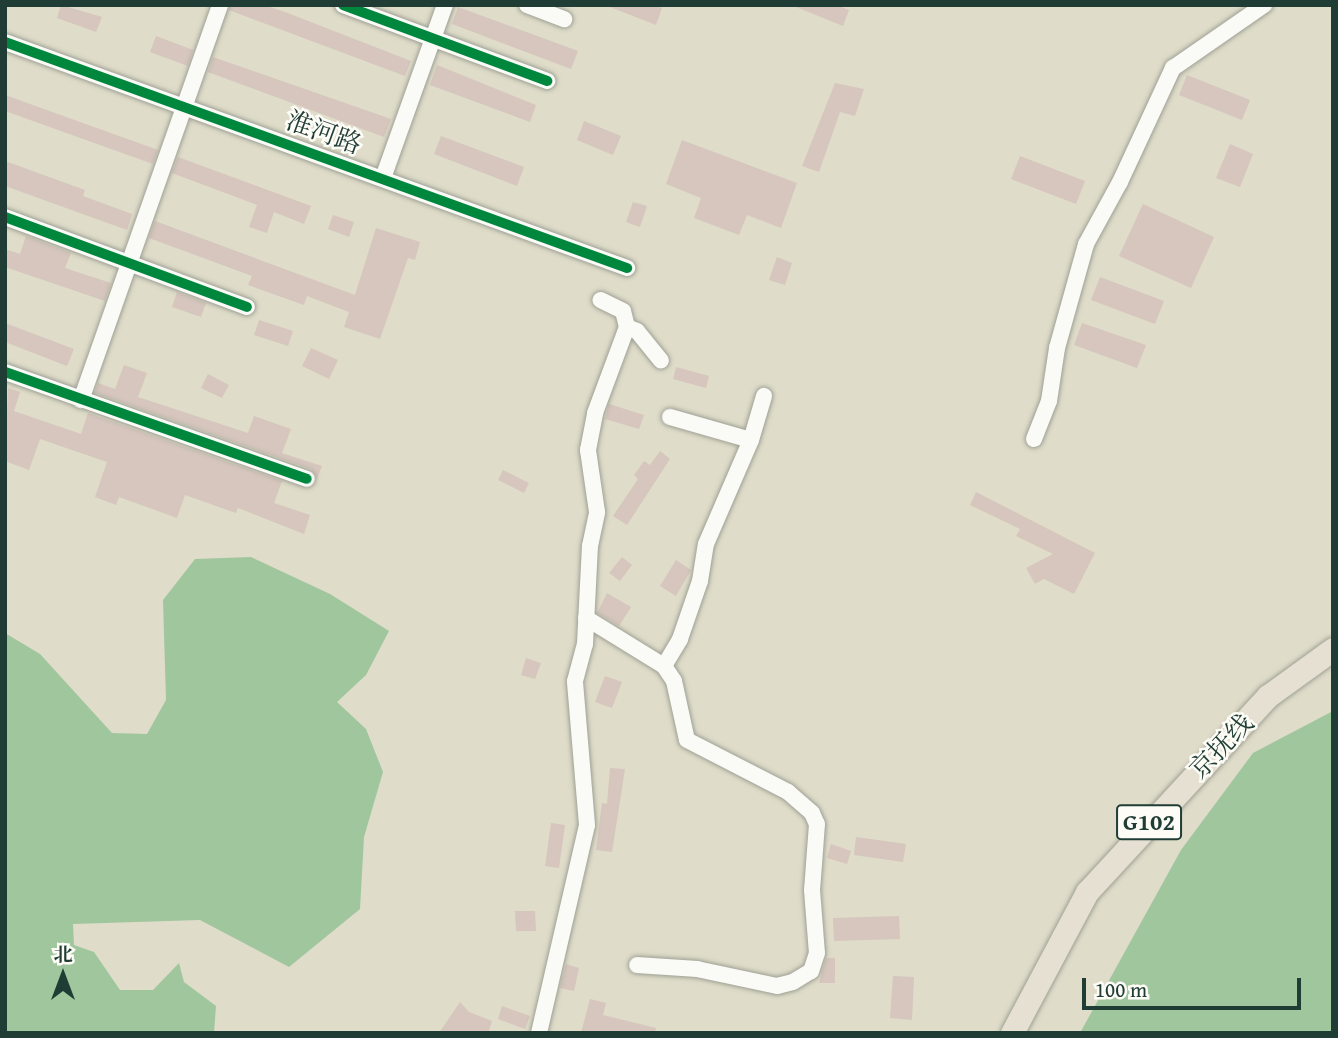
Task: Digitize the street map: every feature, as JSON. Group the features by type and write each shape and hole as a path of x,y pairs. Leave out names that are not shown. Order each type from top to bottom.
{"highway":[{"name":"京抚线","path":"1012,1033 1087,892 1268,696 1333,649"}],"street":[{"path":"81,400 220,5"},
{"path":"343,5 547,81"},
{"path":"383,178 445,5"},
{"path":"527,5 564,19"},
{"path":"1034,439 1049,401 1057,348 1086,244 1120,182 1173,68 1264,5"},
{"name":"淮河路","path":"5,41 627,268"},
{"path":"5,217 247,307"},
{"path":"539,1033 587,825 575,681 586,618 590,546 597,512 588,450 595,413 627,327 623,311 600,300"},
{"path":"627,327 637,331 661,361"},
{"path":"5,372 307,480"},
{"path":"664,666 680,639 700,581 706,544 751,440 764,396"},
{"path":"670,418 751,440"},
{"path":"586,618 664,666 674,681 687,740 788,792 812,813 817,824 813,890 817,953 811,971 777,986 697,969 637,965"}],"green space":[{"path":"251,557 330,594 389,631 366,675 337,702 366,729 383,772 364,837 360,909 289,967 200,920 73,924 74,945 94,952 120,990 153,990 179,963 184,982 216,1006 214,1033 5,1033 5,633 40,654 112,733 147,734 166,700 163,600 195,559"},
{"path":"1333,711 1333,1033 1080,1033 1181,850 1253,753"}],"building":[{"path":"61,5 102,17 96,32 57,18"},
{"path":"230,5 264,5 411,61 405,76 229,10"},
{"path":"605,5 654,5 662,8 656,25"},
{"path":"791,5 836,5 849,10 843,26"},
{"path":"458,7 578,51 571,69 452,24"},
{"path":"156,36 193,50 188,66 150,52"},
{"path":"213,57 391,119 384,137 208,72"},
{"path":"437,65 536,105 530,122 430,85"},
{"path":"1187,75 1250,100 1242,120 1179,95"},
{"path":"835,83 864,89 855,116 840,112 819,172 802,166"},
{"path":"5,95 158,150 153,164 5,111"},
{"path":"584,121 621,136 613,155 577,140"},
{"path":"441,136 524,167 517,186 434,154"},
{"path":"682,140 797,183 781,228 747,215 739,235 694,218 701,198 666,184"},
{"path":"1230,144 1253,154 1240,187 1216,178"},
{"path":"1020,156 1085,181 1076,204 1011,179"},
{"path":"178,157 311,206 304,224 274,212 267,233 249,227 257,205 172,173"},
{"path":"5,161 85,190 83,196 132,214 127,230 5,186"},
{"path":"633,202 647,206 640,227 626,222"},
{"path":"1143,204 1214,237 1191,288 1119,256"},
{"path":"333,215 354,222 349,237 328,229"},
{"path":"155,221 355,295 376,228 420,242 415,260 408,258 380,339 344,327 349,312 307,296 304,305 248,285 252,276 149,238"},
{"path":"26,236 71,253 65,268 111,283 105,301 5,267 5,249 20,254"},
{"path":"777,257 792,263 785,285 769,280"},
{"path":"1100,277 1164,301 1155,324 1091,300"},
{"path":"177,292 206,303 201,317 172,307"},
{"path":"259,320 293,331 288,346 254,335"},
{"path":"5,323 74,349 67,366 5,342"},
{"path":"1082,323 1146,345 1137,368 1074,345"},
{"path":"311,348 338,360 329,379 302,366"},
{"path":"124,365 147,373 138,397 248,433 254,416 291,429 282,453 322,466 317,479 311,469 95,393 98,383 115,389"},
{"path":"676,367 709,376 706,388 673,379"},
{"path":"208,374 229,385 222,398 201,388"},
{"path":"8,388 20,392 14,411 81,434 88,413 282,481 274,503 310,515 304,534 238,508 236,513 185,495 177,518 119,497 116,505 95,497 107,462 40,439 29,470 5,461"},
{"path":"609,404 644,415 639,429 605,419"},
{"path":"660,451 670,459 627,525 613,516 638,479 634,475 644,461 650,465"},
{"path":"503,470 529,483 524,493 498,480"},
{"path":"976,492 1095,553 1074,594 1044,579 1035,584 1026,568 1053,554 1016,536 1020,529 970,505"},
{"path":"622,557 632,565 620,581 609,573"},
{"path":"676,560 691,570 676,596 660,586"},
{"path":"607,593 631,607 619,626 597,613"},
{"path":"526,658 541,663 535,679 521,675"},
{"path":"605,676 622,682 612,708 595,702"},
{"path":"610,768 625,769 612,852 596,850 602,803 607,804"},
{"path":"551,823 565,825 559,868 545,866"},
{"path":"856,837 906,844 903,862 854,855"},
{"path":"831,844 851,851 847,864 827,858"},
{"path":"515,911 535,911 536,931 516,931"},
{"path":"899,916 900,939 834,941 833,918"},
{"path":"826,958 835,958 835,983 819,983"},
{"path":"566,964 579,968 574,991 560,988"},
{"path":"893,976 914,977 912,1020 890,1018"},
{"path":"590,999 606,1003 603,1015 656,1028 655,1033 581,1033"},
{"path":"460,1002 469,1012 492,1021 488,1033 439,1033"},
{"path":"502,1006 530,1016 525,1029 498,1019"}],"cycle path":[{"path":"343,5 547,81"},
{"path":"5,42 627,268"},
{"path":"5,217 247,307"},
{"path":"5,372 307,479"}]}
